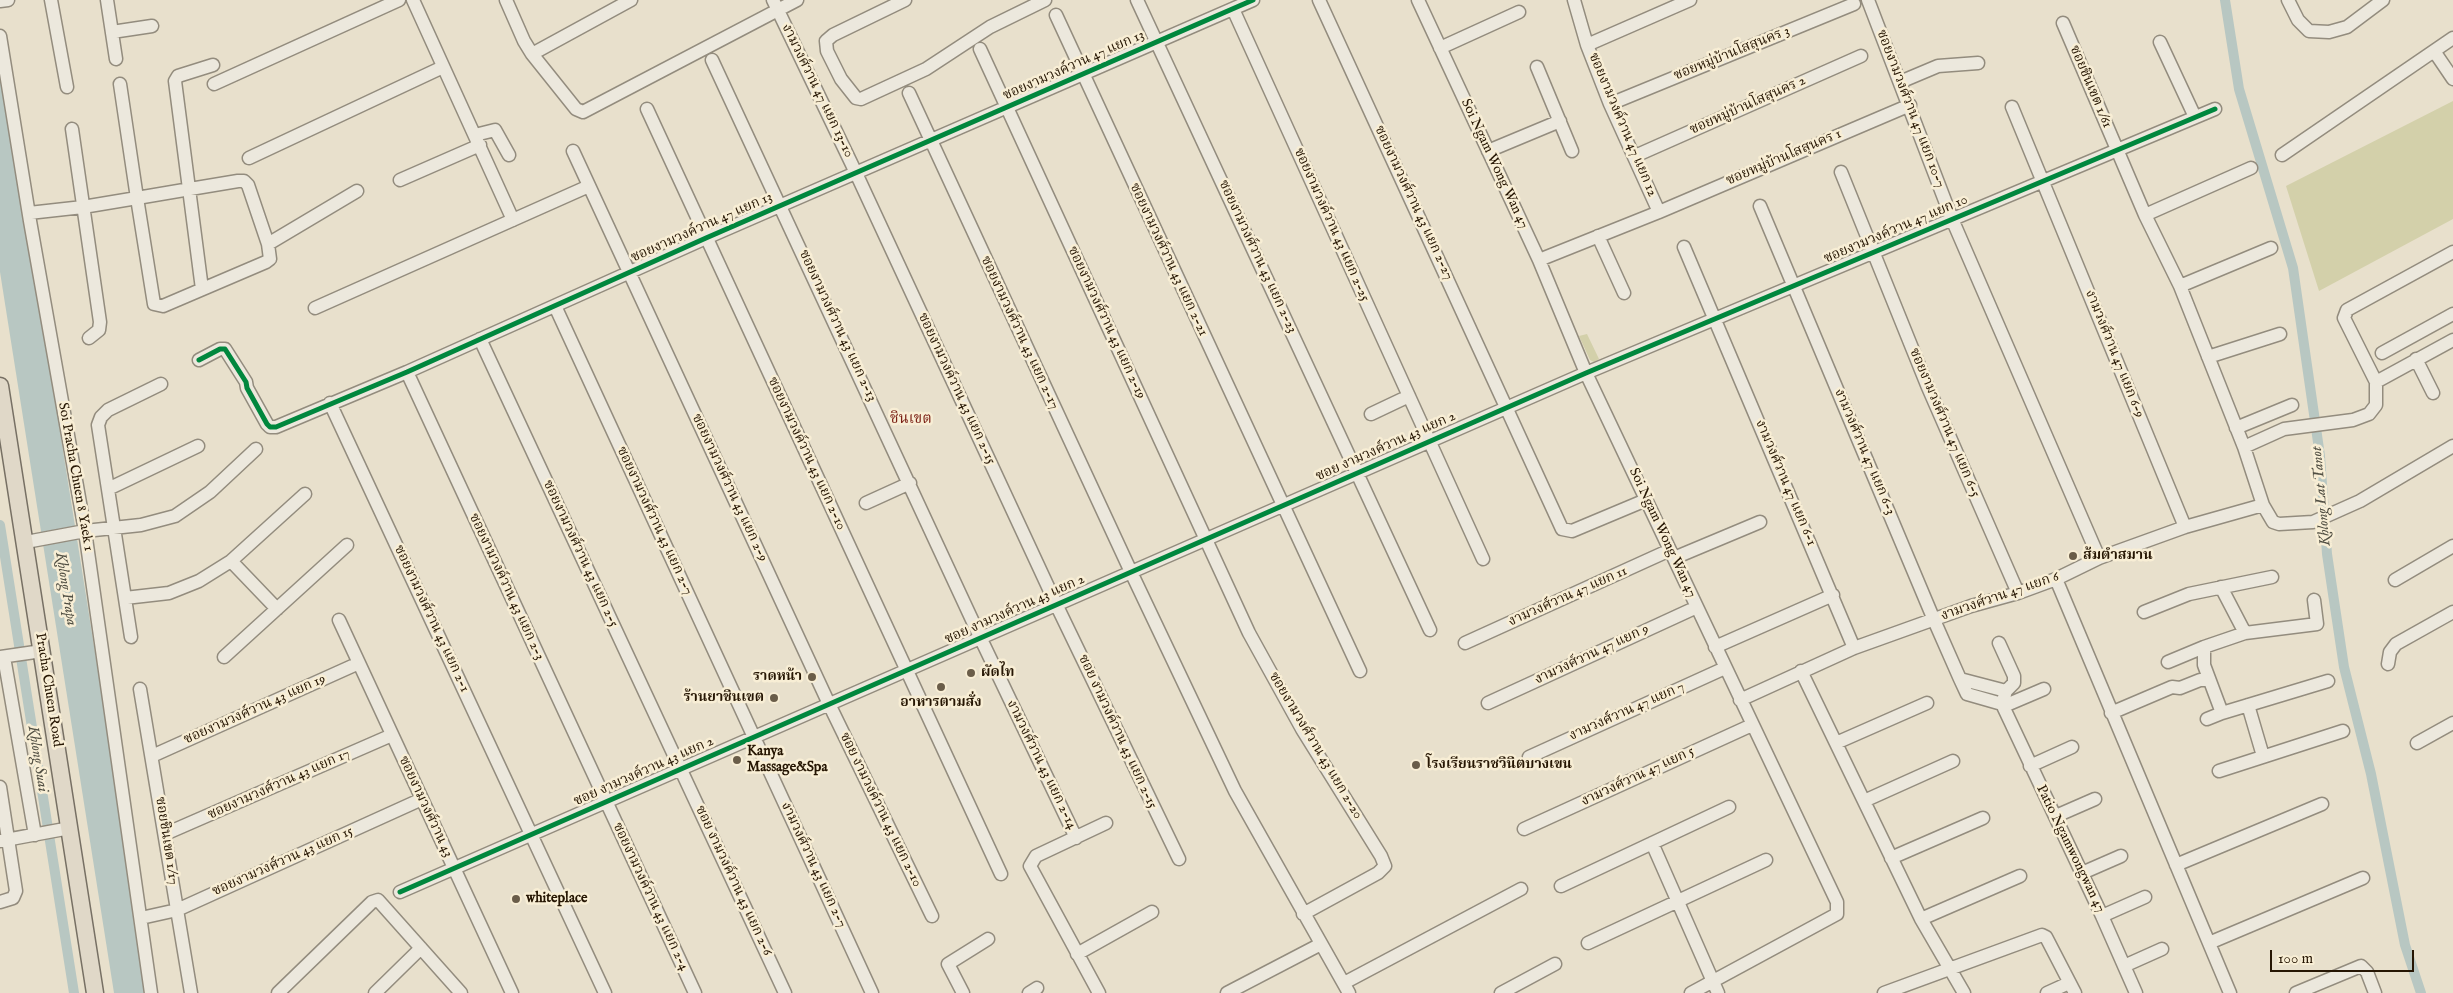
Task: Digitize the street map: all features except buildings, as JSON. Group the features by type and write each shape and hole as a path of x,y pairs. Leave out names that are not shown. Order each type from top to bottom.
{"main road":[{"name":"Pracha Chuen Road","path":"0,386 33,541 36,652 63,830 96,993"}],"street":[{"path":"0,1 8,0"},
{"path":"51,0 67,87"},
{"path":"107,0 116,59"},
{"path":"214,84 399,0"},
{"path":"413,0 513,220"},
{"path":"506,0 524,41 532,54 576,109 583,112 592,110 775,4 796,0"},
{"path":"532,54 631,0"},
{"path":"905,0 833,35 826,41 827,50 840,80 856,98 861,99 926,69 982,32 1045,0"},
{"name":"ซอยงามวงศ์วาน 43 แยก 2-23","path":"1137,0 1430,630"},
{"name":"ซอยงามวงค์วาน 47 แยก 13","path":"199,360 220,349 225,349 246,382 247,388 270,427 276,427 407,372 706,238 1253,0"},
{"name":"ซอยงามวงศ์วาน 43 แยก 2-27","path":"1319,0 1562,529 1572,531 1646,500"},
{"name":"Soi Ngam Wong Wan 47","path":"1418,0 1539,260 1586,373 1837,902 1837,914 1690,993"},
{"name":"ซอยงามวงค์วาน 47 แยก 12","path":"1539,260 1659,212 1610,104 1587,45 1574,0"},
{"path":"1587,45 1690,0"},
{"name":"ซอยงามวงศ์วาน 47 แยก 10-7","path":"1868,0 1910,105 1952,219 2100,558"},
{"path":"2288,0 2298,20 2309,31 2330,32 2347,27 2383,0"},
{"name":"งามวงศ์วาน 47 แยก 13-10","path":"775,4 856,173"},
{"name":"ซอยหมู่บ้านโสสุนคร 3","path":"1610,104 1854,4"},
{"name":"ซอยงามวงค์วาน 43 แยก 2-25","path":"1232,9 1483,559"},
{"path":"1440,48 1519,12"},
{"name":"ซอยงามวงศ์วาน 43 แยก 2-21","path":"1056,15 1360,671"},
{"name":"ซอยชินเขต 1/61","path":"2063,24 2144,215 2180,286 2244,448 2263,505"},
{"path":"112,32 152,26"},
{"name":"Soi Pracha Chuen 8 Yaek 1","path":"0,36 82,532 151,993"},
{"path":"2282,155 2453,38"},
{"path":"2160,42 2195,117"},
{"name":"ซอยงามวงศ์วาน 43 แยก 2-19","path":"980,48 1006,108 1207,538"},
{"path":"2434,50 2453,79"},
{"name":"ซอยหมู่บ้านโสสุนคร 2","path":"1635,156 1861,56"},
{"name":"ซอยงามวงศ์วาน 43 แยก 2-13","path":"712,60 910,483 980,638"},
{"path":"1900,82 1944,65 1978,63"},
{"path":"202,289 174,81 178,76 213,65"},
{"path":"249,158 443,67"},
{"path":"1537,67 1572,151"},
{"path":"29,214 83,207 136,198 190,189 244,181 248,186 271,257 266,262 163,306 154,304 136,198 120,84"},
{"name":"ซอยงามวงศ์วาน 43 แยก 2-17","path":"909,93 1131,572 1236,791 1346,988"},
{"name":"ซอยหมู่บ้านโสสุนคร 1","path":"1659,212 1910,105"},
{"name":"งามวงศ์วาน 47 แยก 6-9","path":"2012,107 2185,527"},
{"name":"ซอยงามวงค์วาน 43 แยก 2-10","path":"648,109 706,238 1002,874"},
{"name":"ซอยงามวงค์วาน 47 แยก 10","path":"1586,373 2215,109"},
{"path":"1488,151 1560,121"},
{"path":"72,129 100,322 99,330 89,338"},
{"path":"400,180 495,130 510,155"},
{"name":"ซอยงามวงศ์วาน 43 แยก 2-9","path":"572,151 829,704"},
{"path":"2144,215 2251,168"},
{"name":"ซอยงามวงศ์วาน 47 แยก 6-5","path":"1841,172 1872,252 2018,593"},
{"name":"ซอยงามวงค์วาน 43 แยก 2-15","path":"856,173 1056,604"},
{"path":"315,308 589,186"},
{"path":"268,244 357,191"},
{"name":"งามวงศ์วาน 47 แยก 6-3","path":"1760,206 1967,694 2004,700"},
{"path":"1598,236 1624,293"},
{"name":"งามวงศ์วาน 47 แยก 6-1","path":"1684,247 1716,318 1854,648"},
{"path":"2180,286 2271,248"},
{"path":"2244,448 2284,429 2353,420 2369,414 2376,405 2376,382 2344,318 2347,310 2453,252"},
{"name":"ซอยงามวงศ์วาน 43 แยก 2-7","path":"555,306 753,737"},
{"path":"2382,353 2453,314"},
{"path":"2208,357 2280,334"},
{"name":"ซอยงามวงศ์วาน 43 แยก 2-5","path":"480,339 681,769"},
{"path":"2376,382 2453,340"},
{"path":"2416,359 2433,393"},
{"name":"ซอยงามวงค์วาน 43 แยก 2-3","path":"407,372 605,802"},
{"name":"ซอย งามวงค์วาน 43 แยก 2","path":"400,892 1586,373"},
{"path":"131,637 98,425 101,417 108,410 160,384"},
{"path":"1371,414 1408,396"},
{"name":"ซอยงามวงศ์วาน 43 แยก 2-1","path":"330,403 605,993"},
{"path":"2236,428 2292,406"},
{"path":"108,489 198,446"},
{"path":"2263,505 2273,522 2279,524 2313,522 2360,501 2453,446"},
{"path":"33,541 82,532 158,522 176,516 210,492 256,449"},
{"path":"866,503 910,483"},
{"path":"126,598 170,593 199,580 231,561 305,494"},
{"name":"งามวงศ์วาน 47 แยก 6","path":"1740,700 1854,648 2018,593 2056,579 2100,558 2185,527 2263,505"},
{"name":"งามวงศ์วาน 47 แยก 11","path":"1466,644 1672,554 1760,522"},
{"name":"ซอยงามวงศ์วาน 43 แยก 2-20","path":"1207,538 1249,632 1302,729 1382,856 1384,866 1378,873 1303,914"},
{"path":"224,657 347,545"},
{"path":"2395,580 2453,546"},
{"path":"231,561 277,609"},
{"path":"2144,612 2190,594 2272,577"},
{"path":"2056,579 2230,993"},
{"path":"2221,587 2245,633"},
{"path":"1715,647 1833,595"},
{"path":"2168,662 2245,633 2317,624 2314,600"},
{"name":"ซอย งามวงค์วาน 43 แยก 2-15","path":"1056,604 1179,859"},
{"name":"งามวงศ์วาน 47 แยก 9","path":"1488,703 1697,608"},
{"path":"2388,664 2390,652 2396,644 2453,612"},
{"name":"ซอยงามวงศ์วาน 43","path":"339,620 512,993"},
{"name":"งามวงศ์วาน 43 แยก 2-14","path":"980,638 1076,838"},
{"path":"1999,643 2014,676 2014,683 2004,700"},
{"path":"2204,647 2204,665 2222,713"},
{"path":"36,652 5,657 37,834"},
{"name":"ซอยงามวงศ์วาน 43 แยก 19","path":"152,756 358,663"},
{"path":"2111,713 2172,687 2177,681 2197,674 2204,665"},
{"name":"งามวงศ์วาน 47 แยก 7","path":"1529,757 1725,668"},
{"path":"1801,671 1920,919 1964,993"},
{"path":"2172,687 2180,688 2200,680 2209,680"},
{"path":"2207,720 2222,713 2328,681"},
{"name":"ซอยชินเขต 1/17","path":"140,689 191,993"},
{"path":"2004,700 2044,689"},
{"name":"Patio Ngamwongwan 47","path":"2004,700 2030,766 2056,816 2136,993"},
{"path":"1836,743 1927,703"},
{"name":"ซอย งามวงค์วาน 43 แยก 2-10","path":"829,704 932,916"},
{"path":"2248,705 2263,756"},
{"path":"2417,743 2453,723"},
{"name":"งามวงศ์วาน 47 แยก 5","path":"1524,829 1752,725"},
{"path":"2219,771 2343,731"},
{"name":"ซอยงามวงศ์วาน 43 แยก 17","path":"165,834 392,736"},
{"name":"งามวงศ์วาน 43 แยก 2-7","path":"753,737 872,993"},
{"path":"2030,766 2072,747"},
{"path":"1864,801 1954,761"},
{"name":"ซอย งามวงค์วาน 43 แยก 2-6","path":"681,769 785,993"},
{"path":"0,787 4,840 16,891 13,898 0,902"},
{"path":"2056,816 2095,798"},
{"name":"ซอยงามวงศ์วาน 43 แยก 15","path":"141,918 177,910 422,800"},
{"name":"ซอยงามวงค์วาน 43 แยก 2-4","path":"605,802 695,993"},
{"path":"2176,864 2322,804"},
{"path":"1562,886 1729,807"},
{"path":"1891,858 1983,818"},
{"path":"1099,993 1030,866 1036,856 1106,823"},
{"path":"4,840 63,830"},
{"path":"1652,843 1718,993"},
{"path":"2082,873 2121,856"},
{"path":"1588,943 1766,860"},
{"path":"1920,919 2020,876"},
{"path":"2209,943 2363,878"},
{"path":"1346,988 1521,890"},
{"path":"2102,916 2145,897"},
{"path":"278,993 372,902 378,900 461,993"},
{"path":"1078,954 1152,912"},
{"path":"1884,993 2042,935 2046,937 2072,988 2047,993"},
{"path":"963,993 948,966 948,962 988,939"},
{"path":"1227,993 1321,944"},
{"path":"375,993 421,948"},
{"path":"2124,966 2162,949"},
{"path":"1501,993 1555,964"},
{"path":"2296,993 2361,966 2367,972 2375,993"}],"shaded area":[{"path":"2453,101 2453,219 2319,291 2286,186"},
{"path":"1587,334 1599,359 1594,362 1590,360 1579,336"}],"water":[{"name":"Khlong Prapa","path":"0,53 149,993 114,993 0,272"}],"waterway":[{"name":"Khlong Lat Tanot","path":"2225,0 2239,89 2293,268 2320,456 2327,554 2344,667 2371,774 2405,945 2421,993"},
{"name":"Khlong Suai","path":"0,525 74,993"}],"cycle path":[{"path":"199,360 220,349 225,349 246,382 247,388 267,424 270,427 276,427 407,372 706,238 1253,0"},
{"path":"400,892 1586,373 2215,109"}],"place":[{"name":"ส้มตำสมาน","path":"2073,556"},
{"name":"ผัดไท","path":"971,673"},
{"name":"ราดหน้า","path":"812,677"},
{"name":"อาหารตามสั่ง","path":"941,687"},
{"name":"ร้านยาชินเขต","path":"774,698"},
{"name":"Kanya Massage&Spa","path":"737,760"},
{"name":"โรงเรียนราชวินิตบางเขน","path":"1416,765"},
{"name":"whiteplace","path":"516,899"}],"district":[{"name":"ชินเขต","path":"911,420"}]}
